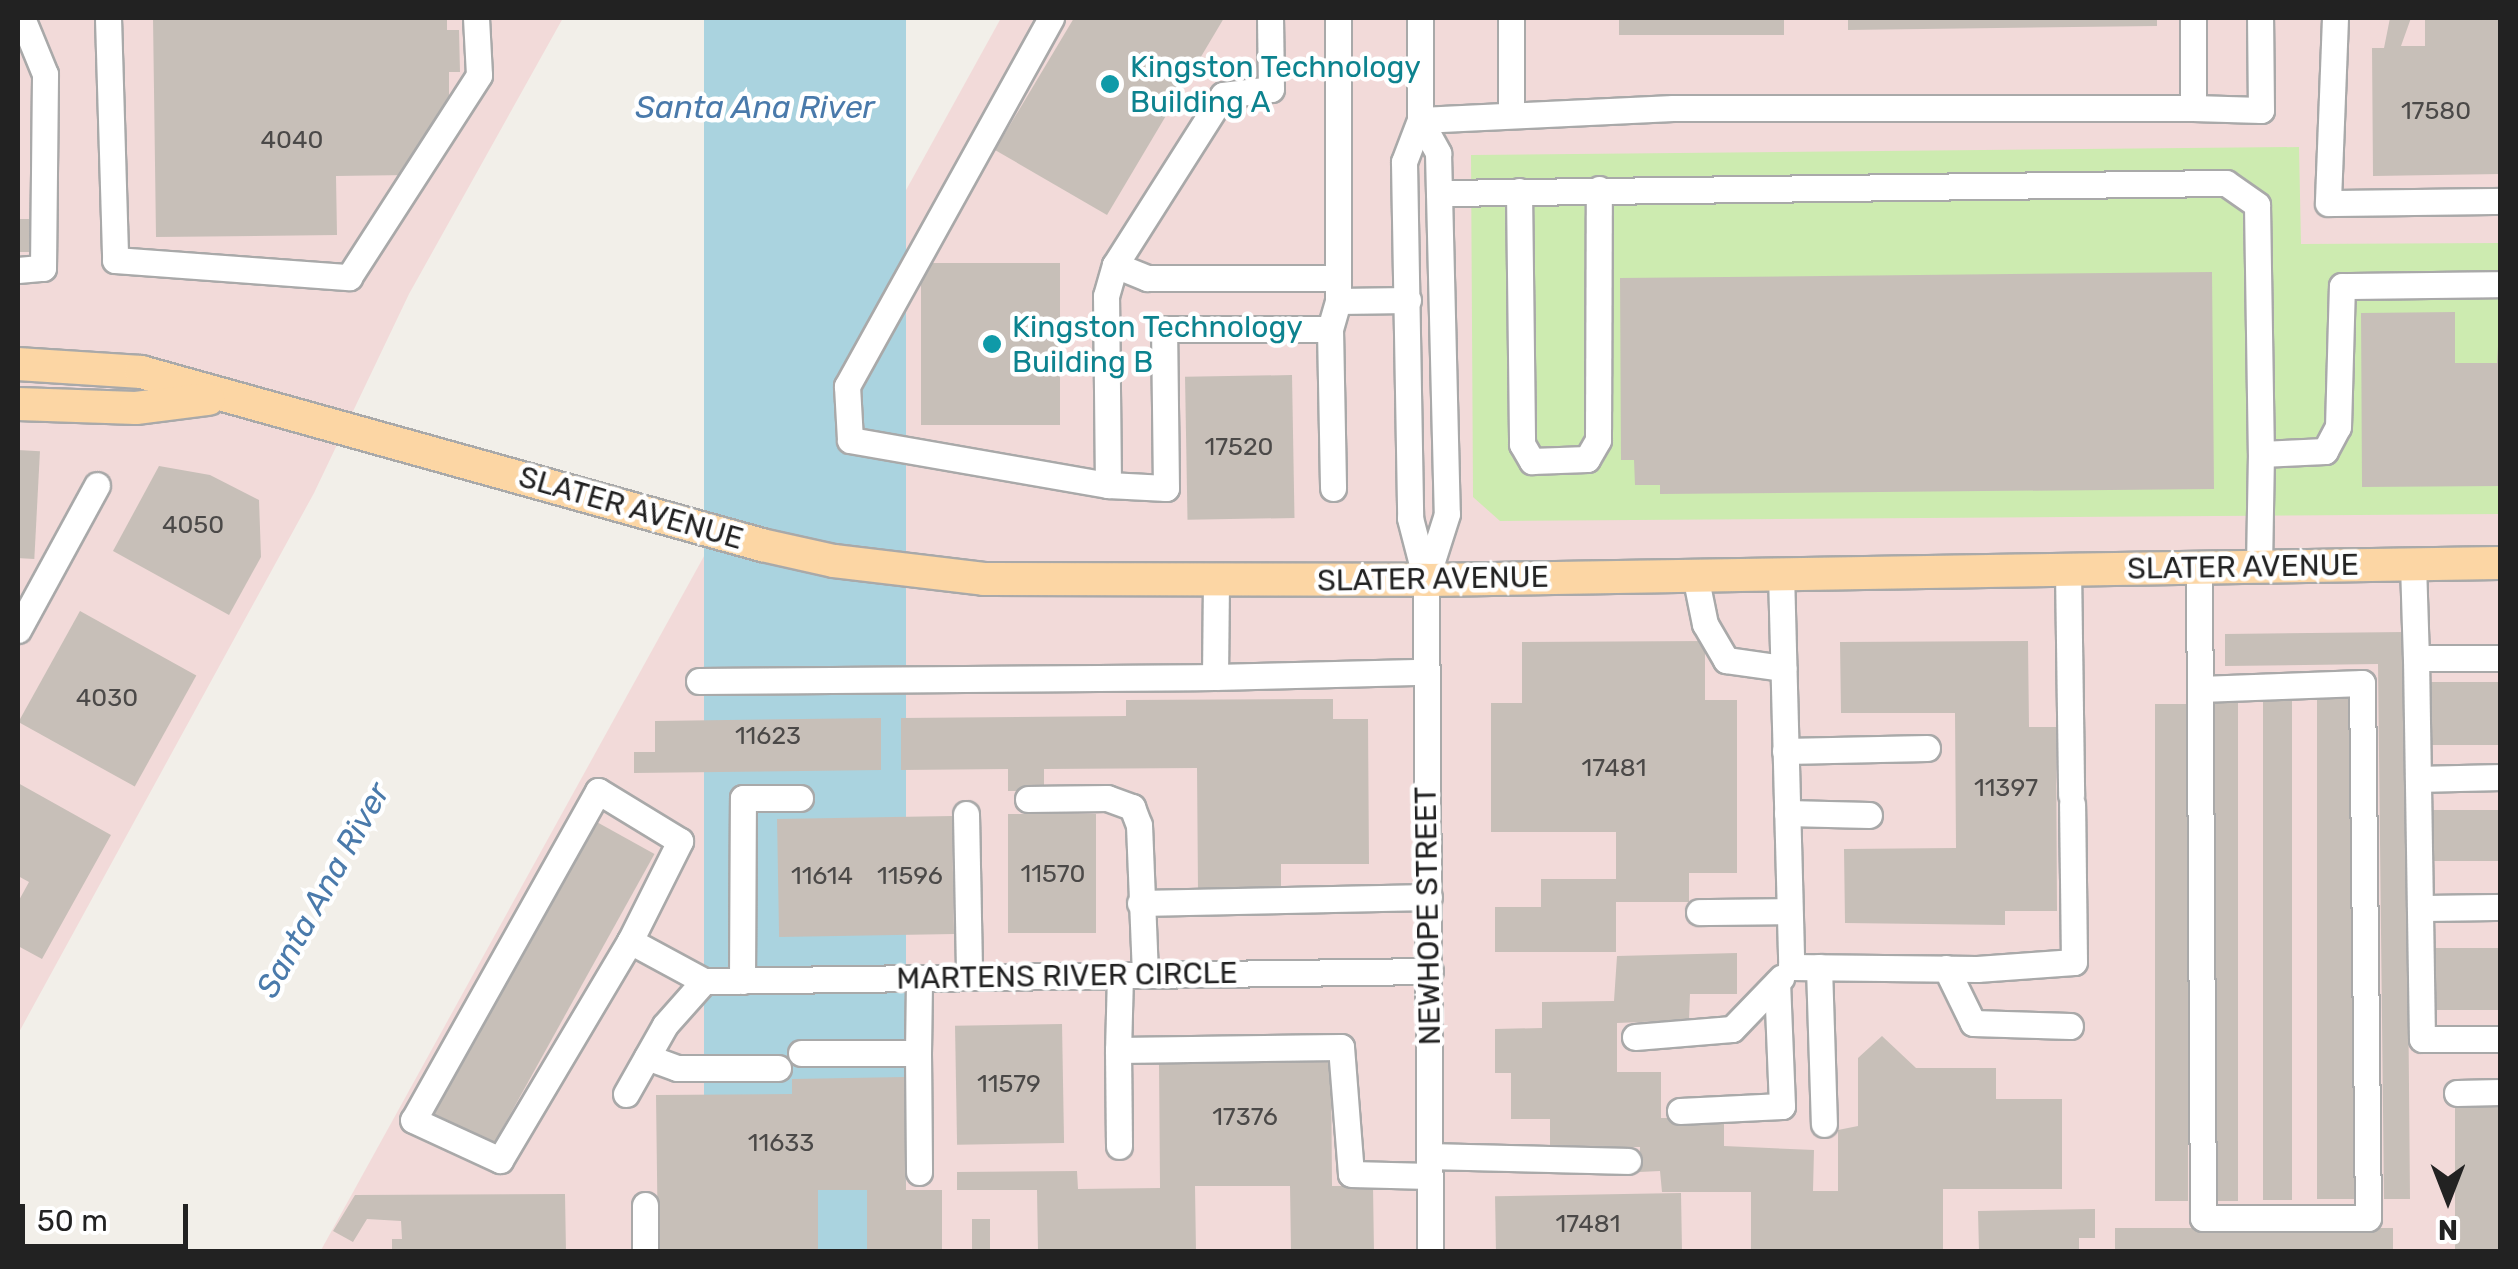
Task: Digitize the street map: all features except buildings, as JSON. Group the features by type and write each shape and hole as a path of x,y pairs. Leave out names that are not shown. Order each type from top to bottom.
{"main road":[{"name":"SLATER AVENUE","path":"18,364 141,372 217,398 384,438 704,530 834,562 968,577 1426,580 2500,563"},
{"path":"18,404 136,408 217,398"}],"street":[{"path":"18,270 43,268 46,74 22,18"},
{"path":"108,18 115,260 349,277 478,75 476,18"},
{"path":"1052,18 847,386 850,440 1108,484 1166,488 1164,328 1330,329"},
{"path":"1108,484 1106,296 1115,266 1224,96 1271,90 1270,18"},
{"path":"1333,488 1330,329 1338,290 1338,18"},
{"name":"NEWHOPE STREET","path":"1420,18 1420,120 1404,162 1410,518 1426,580 1430,1252"},
{"path":"1511,18 1511,111"},
{"path":"2193,18 2193,108"},
{"path":"1420,120 1511,111 2260,110 2260,18"},
{"path":"2335,18 2328,203 2500,200"},
{"name":"NEWHOPE STREET","path":"1420,120 1438,153 1446,514 1426,580"},
{"path":"1439,193 2226,183 2258,205 2262,454 2259,566"},
{"path":"1519,191 1522,444 1532,461 1587,459 1598,440 1598,189"},
{"path":"1115,266 1147,278 1338,290 1408,300"},
{"path":"2262,454 2326,451 2338,427 2342,286 2500,284"},
{"path":"18,630 96,485"},
{"path":"2413,564 2422,1039 2500,1039"},
{"path":"2199,567 2204,1218 2368,1218 2362,683 2200,689"},
{"path":"1635,1037 1732,1029 1784,975 1819,967 1946,968 2074,962 2068,569"},
{"path":"1680,1110 1782,1106 1789,911 1781,573"},
{"path":"1695,575 1705,624 1726,660 1783,668"},
{"path":"1215,677 1216,580"},
{"path":"2416,658 2500,658"},
{"path":"699,680 1425,672"},
{"path":"1785,751 1927,748"},
{"path":"2418,779 2500,777"},
{"path":"598,791 680,842 630,941 500,1160 414,1120 598,791"},
{"path":"742,981 743,798 800,798"},
{"path":"1028,800 1107,798 1132,807 1140,903 1118,1050 1120,1146"},
{"path":"1787,813 1868,815"},
{"path":"966,814 968,977"},
{"path":"1140,903 1429,897"},
{"path":"2420,908 2500,906"},
{"path":"1700,912 1789,911"},
{"path":"626,1094 647,1057 704,982 630,941"},
{"path":"1819,967 1824,1124"},
{"path":"1946,968 1974,1023 2070,1026"},
{"name":"MARTENS RIVER CIRCLE","path":"704,982 1430,970"},
{"path":"919,978 919,1172"},
{"path":"1118,1050 1341,1047 1351,1174 1430,1166 1628,1161"},
{"path":"801,1054 918,1053"},
{"path":"647,1057 677,1068 778,1068"},
{"path":"2457,1093 2500,1092"},
{"path":"645,1205 645,1252"}],"shaded area":[{"path":"18,18 563,18 409,294 314,493 18,1034"},
{"path":"1001,18 2500,18 2500,1251 320,1252"}],"green space":[{"path":"2299,147 2301,244 2500,243 2500,514 1500,521 1473,497 1471,155"}],"water":[{"name":"Santa Ana River","path":"704,18 906,18 906,1252 704,1252"}],"place":[{"name":"Kingston Technology Building A","path":"1110,84"},
{"name":"Kingston Technology Building B","path":"992,344"}]}
